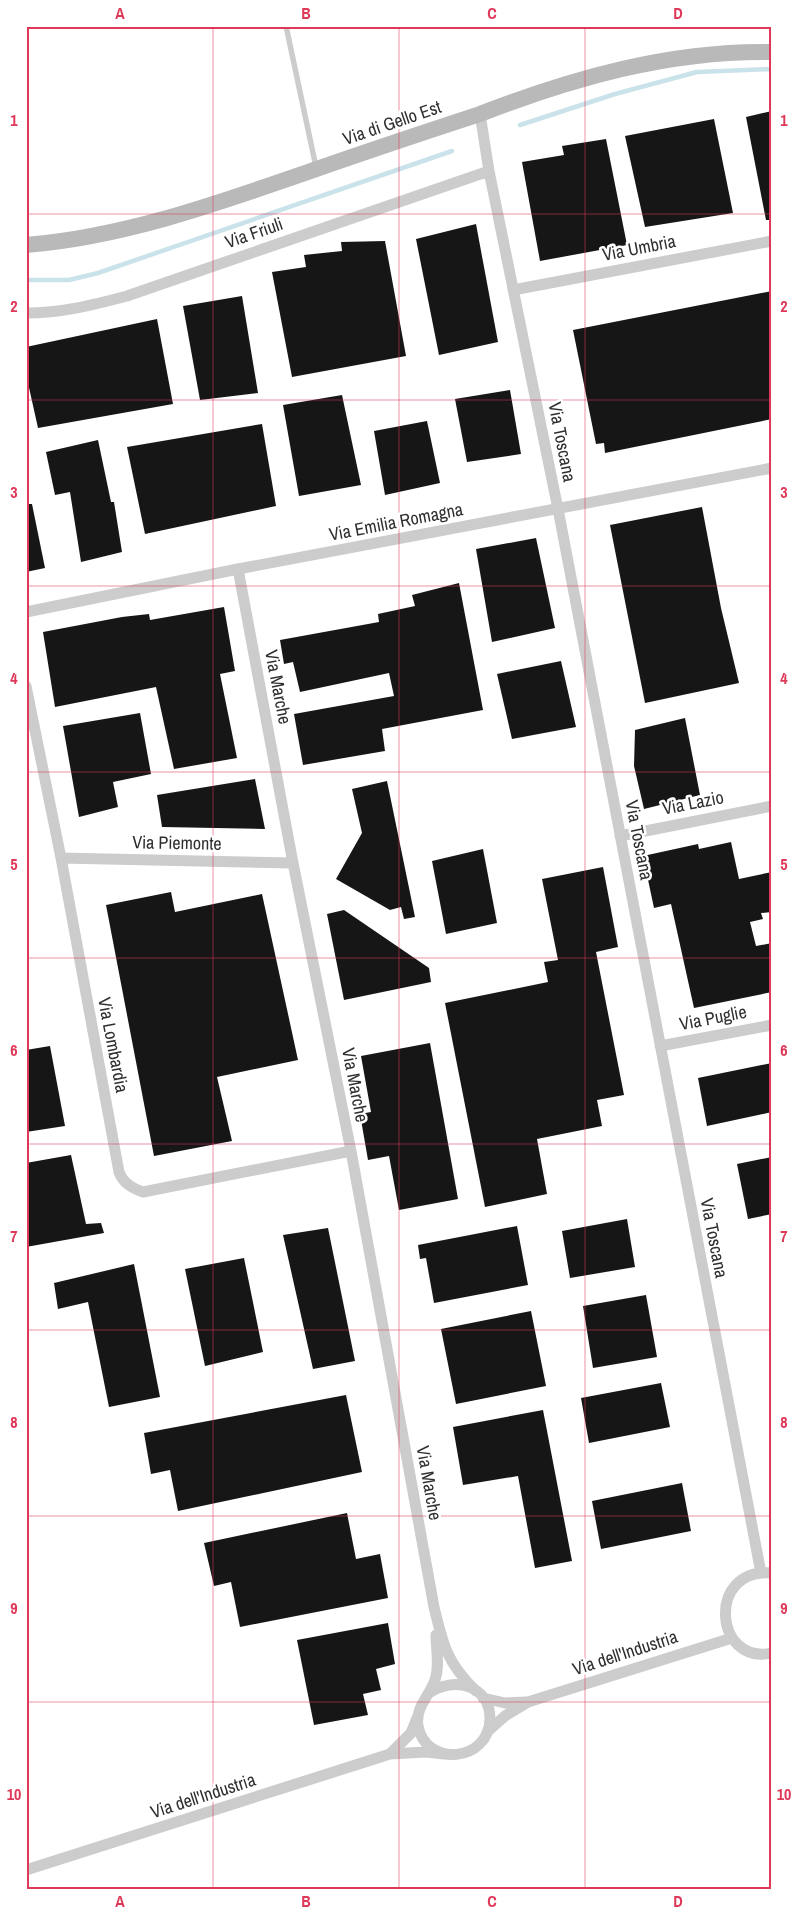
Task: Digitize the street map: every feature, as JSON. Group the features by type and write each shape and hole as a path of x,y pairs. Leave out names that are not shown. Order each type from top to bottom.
{"main road":[{"name":"Via di Gello Est","path":"26,245 80,238 147,224 238,196 562,85 631,67 700,56 772,52"}],"street":[{"name":"Via Toscana","path":"480,114 489,170 558,509 660,1046 766,1573"},
{"name":"Via Friuli","path":"26,314 52,313 87,307 127,296 489,170"},
{"name":"Via Umbria","path":"513,290 772,241"},
{"name":"Via Emilia Romagna","path":"26,612 238,569 772,468"},
{"name":"Via Marche","path":"238,569 293,862 351,1151 434,1607 447,1654 461,1677 480,1694"},
{"name":"Via Lombardia","path":"26,686 61,858 119,1172 123,1180 135,1189 143,1192 351,1151"},
{"name":"Via Lazio","path":"620,836 772,806"},
{"name":"Via Piemonte","path":"61,858 293,862"},
{"name":"Via Puglie","path":"660,1046 772,1025"},
{"path":"766,1573 747,1577 735,1585 727,1597 724,1611 725,1625 732,1638 741,1647 753,1653 772,1653"},
{"name":"Via Marche","path":"429,1693 435,1680 438,1665 434,1607"},
{"name":"Via dell'Industria","path":"26,1870 390,1754 408,1752 461,1755 470,1752 483,1740 487,1732 505,1716 528,1702 732,1638"},
{"name":"Via dell'Industria","path":"390,1754 411,1732 424,1699 437,1687 457,1683 505,1703 528,1702"},
{"path":"480,1694 490,1715 487,1732"},
{"path":"418,1712 419,1727 425,1741 436,1751 444,1754"}],"lane":[{"path":"286,26 316,169"}],"building":[{"path":"772,111 772,220 766,220 746,117"},
{"path":"714,119 733,213 645,227 625,136"},
{"path":"606,139 627,245 540,261 522,162 564,155 562,146"},
{"path":"476,224 498,342 439,355 416,239"},
{"path":"385,241 406,356 292,377 272,272 306,267 304,255 342,251 341,242"},
{"path":"772,291 772,419 605,453 604,443 596,444 573,330"},
{"path":"242,296 258,393 200,400 183,306"},
{"path":"157,319 173,404 38,428 26,374 26,347"},
{"path":"510,390 521,454 467,462 455,399"},
{"path":"342,395 361,485 299,496 283,405"},
{"path":"427,421 440,483 385,495 374,431"},
{"path":"262,424 276,506 145,534 127,447"},
{"path":"98,440 111,502 114,502 122,552 81,562 70,492 55,495 46,452"},
{"path":"26,504 32,504 45,568 26,572"},
{"path":"702,507 721,608 739,683 645,703 610,525"},
{"path":"536,538 555,628 492,642 476,549"},
{"path":"459,583 483,710 382,729 385,751 303,765 294,714 394,696 389,673 300,692 293,662 284,664 280,640 379,622 378,614 415,606 412,595"},
{"path":"224,607 235,671 220,674 237,758 174,769 156,687 55,707 43,632 122,617 149,614 150,620"},
{"path":"561,661 576,727 512,739 497,674"},
{"path":"140,713 151,774 113,782 118,807 79,817 63,726"},
{"path":"685,718 700,795 644,809 634,766 635,730"},
{"path":"255,779 265,829 162,827 157,795"},
{"path":"387,781 415,917 404,919 401,907 390,910 336,879 362,833 352,789"},
{"path":"731,842 739,879 772,872 772,912 761,913 763,919 750,922 756,946 772,943 772,992 694,1008 671,904 654,908 643,856 698,844 699,849"},
{"path":"483,849 497,923 446,934 432,861"},
{"path":"603,867 618,947 596,952 624,1095 597,1100 602,1126 537,1139 547,1194 485,1207 445,1003 548,982 544,962 558,960 542,879"},
{"path":"171,892 175,912 262,894 298,1060 217,1077 232,1141 154,1156 106,905"},
{"path":"344,910 429,968 431,982 344,1000 327,914"},
{"path":"430,1043 458,1199 399,1210 389,1156 368,1160 360,1114 371,1112 361,1056"},
{"path":"50,1046 65,1126 26,1132 26,1050"},
{"path":"772,1063 772,1112 707,1126 698,1078"},
{"path":"71,1155 86,1224 101,1223 104,1233 26,1247 26,1163"},
{"path":"772,1157 772,1214 748,1219 737,1164"},
{"path":"627,1219 635,1267 570,1278 562,1231"},
{"path":"517,1226 528,1285 434,1303 426,1258 420,1259 418,1245"},
{"path":"328,1228 355,1361 313,1369 283,1235"},
{"path":"244,1258 263,1352 205,1366 185,1269"},
{"path":"134,1264 160,1397 109,1407 88,1302 58,1309 54,1283"},
{"path":"646,1295 657,1357 593,1368 583,1306"},
{"path":"531,1311 546,1386 456,1404 441,1329"},
{"path":"661,1383 670,1427 589,1443 581,1398"},
{"path":"346,1395 362,1472 178,1511 170,1470 151,1474 144,1433"},
{"path":"543,1410 572,1561 535,1568 518,1476 463,1485 453,1427"},
{"path":"682,1483 691,1531 601,1549 592,1501"},
{"path":"347,1513 356,1559 380,1554 388,1598 240,1627 231,1582 214,1586 204,1543"},
{"path":"388,1623 395,1664 376,1669 381,1690 363,1694 368,1715 314,1725 297,1640"}],"waterway":[{"path":"520,125 615,94 697,72 772,69"},
{"path":"26,280 69,280 98,273 452,151"}]}
